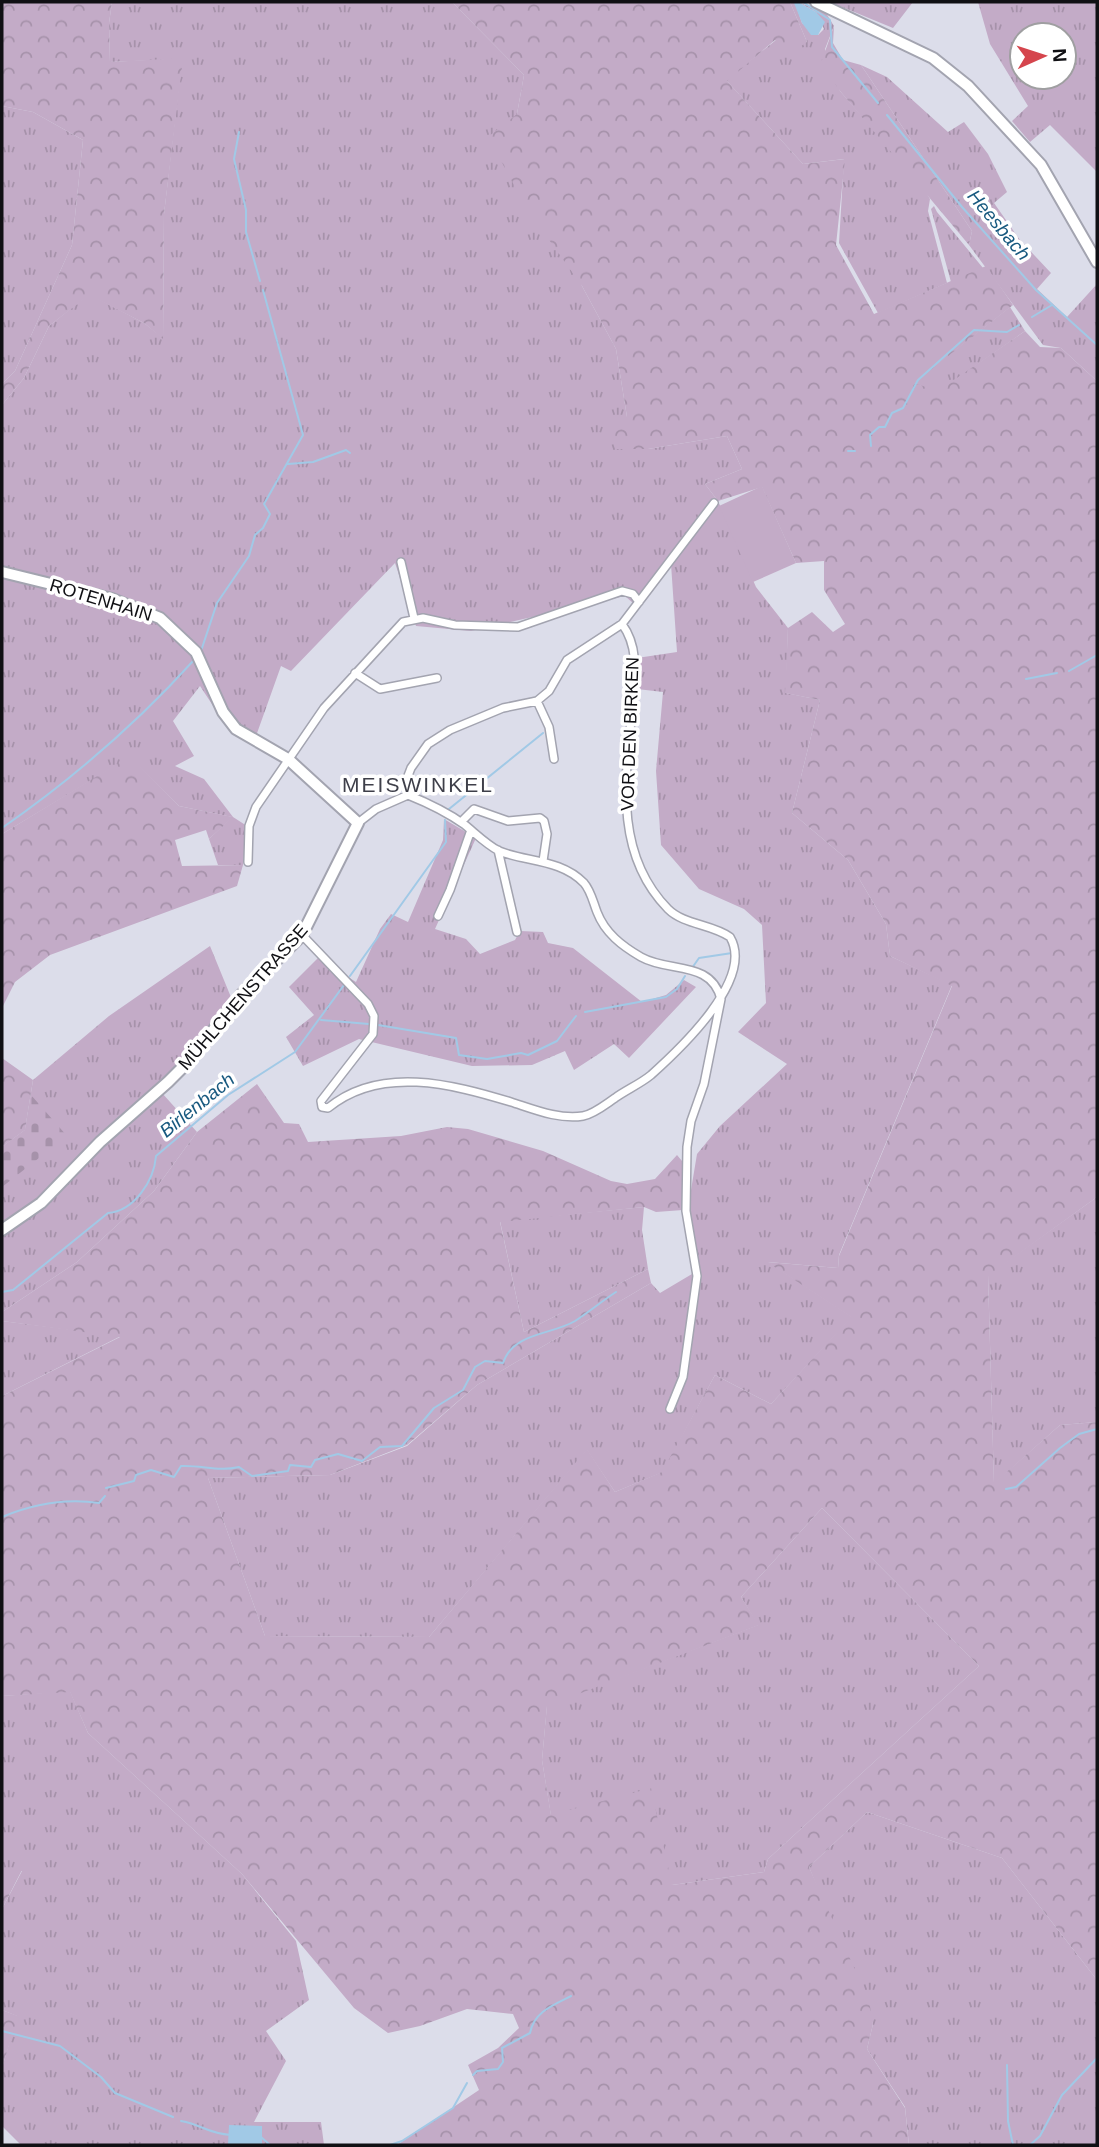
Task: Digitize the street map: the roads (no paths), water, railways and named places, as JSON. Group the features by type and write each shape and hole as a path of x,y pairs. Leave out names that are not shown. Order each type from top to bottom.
{"street":[{"path":"816,2 925,53 968,86 1030,150 1097,262"},
{"path":"408,795 406,780 411,768 436,738 503,708 537,701 550,691 567,660 622,624 714,503"},
{"path":"401,562 414,618"},
{"name":"ROTENHAIN","path":"2,572 112,599 160,618 196,652 223,712 236,729 288,759 358,823"},
{"path":"248,862 249,826 255,808 324,708 403,622 414,618 455,625 518,627 622,591 633,594 639,601"},
{"name":"VOR DEN BIRKEN","path":"622,624 630,636 635,659 625,770 632,851 640,869 668,909 730,937 737,958 721,999"},
{"path":"355,673 380,689 437,678"},
{"path":"537,701 550,727 554,759"},
{"path":"408,795 461,822 498,850 543,861 585,884 603,924 622,944 649,961 692,969 706,975 718,988 721,999 705,1084 689,1134 687,1220 696,1276 683,1377 670,1409"},
{"path":"358,823 376,809 408,795"},
{"path":"461,822 474,809 508,821 540,818 544,821 547,834 543,861"},
{"name":"MÜHLCHENSTRASSE","path":"2,1230 41,1203 100,1142 168,1082 189,1061 241,995 302,935 358,823"},
{"path":"438,916 471,830"},
{"path":"498,850 517,932"},
{"path":"302,935 368,1004 374,1016 373,1034 321,1101 325,1108 369,1087 394,1082 457,1087 540,1112 586,1116 649,1077 721,999"}],"water":[{"path":"798,2 816,12 825,22 818,35 811,35 802,23 794,3"},
{"path":"229,2125 262,2126 262,2145 228,2144"}],"waterway":[{"name":"Heesbach","path":"803,2 830,20 832,47 878,103"},
{"name":"Heesbach","path":"887,115 962,207 1036,290 1097,345"},
{"path":"239,132 234,159 246,210 246,232 260,281"},
{"path":"201,651 217,603 249,556 255,535 263,528 270,514 264,504 303,435 263,290"},
{"path":"1032,317 1052,305"},
{"path":"871,446 870,435 879,427 885,427 892,413 903,408 918,380 974,330 1007,332 1019,325"},
{"path":"288,464 313,462 346,450 350,453"},
{"path":"848,451 855,451"},
{"path":"1069,671 1097,655"},
{"path":"2,828 103,749 150,706 194,660"},
{"path":"1026,679 1057,673"},
{"name":"Birlenbach","path":"449,809 543,733"},
{"name":"Birlenbach","path":"350,976 446,842 445,820"},
{"path":"692,968 699,958 732,953"},
{"path":"585,1012 666,997 677,989 685,976"},
{"name":"Birlenbach","path":"2,1292 13,1290 108,1213 134,1201 147,1184 156,1156 228,1095 295,1052 344,985"},
{"path":"378,1025 456,1038 459,1055 487,1059 521,1053 528,1055 557,1041 576,1016"},
{"path":"321,1020 369,1024"},
{"path":"106,1488 134,1481 136,1475 151,1470 174,1477 181,1466 224,1469 239,1467 252,1476 288,1471 290,1465 311,1467 315,1460 338,1454 362,1461 380,1447 402,1446 434,1408 463,1390 475,1367 485,1361 503,1363 515,1345 566,1326 616,1292"},
{"path":"1006,1489 1016,1487 1079,1434 1097,1429"},
{"path":"2,1517 49,1503 99,1503 105,1496"},
{"path":"473,2075 477,2071 498,2069 503,2062 502,2048 530,2033 540,2014 571,1996"},
{"path":"2,2031 60,2046 101,2077 115,2093 173,2117"},
{"path":"1030,2145 1040,2136 1062,2095 1097,2058"},
{"path":"1007,2065 1008,2121 1013,2145"},
{"path":"390,2145 402,2141 453,2108 467,2083"},
{"path":"181,2121 216,2133 231,2135"},
{"path":"261,2137 270,2145"}],"district":[{"name":"MEISWINKEL","path":"418,784"}]}
